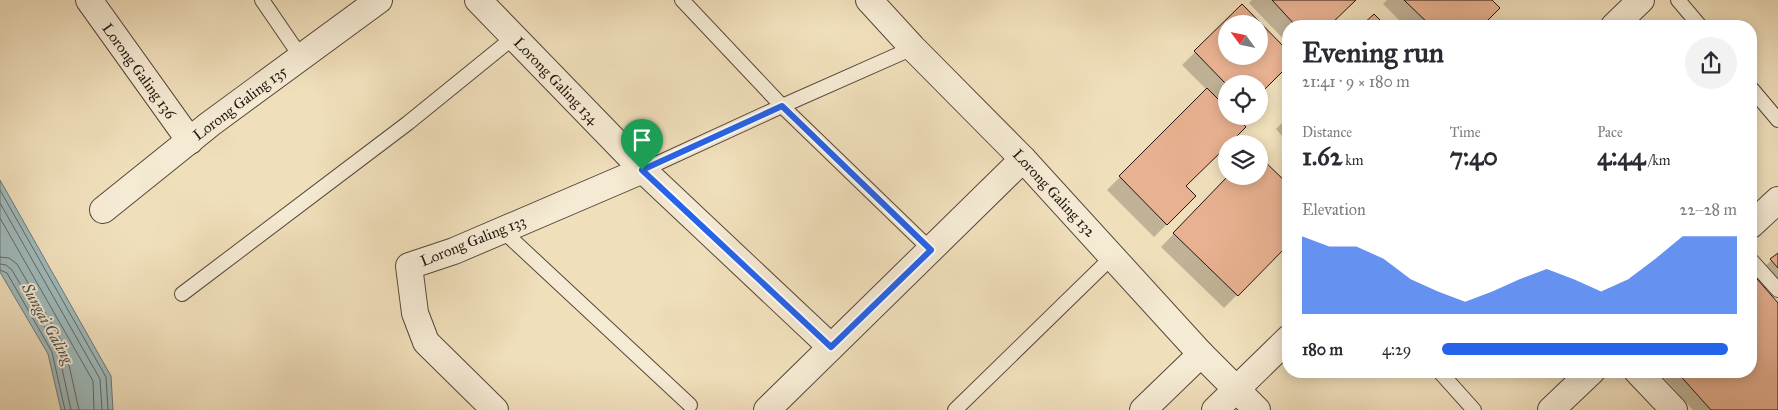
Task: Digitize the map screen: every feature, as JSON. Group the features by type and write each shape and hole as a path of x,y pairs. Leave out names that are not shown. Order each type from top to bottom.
{"street":[{"name":"Lorong Galing 136","path":"89,0 190,141"},
{"name":"Lorong Galing 135","path":"103,210 210,124 379,0"},
{"name":"Lorong Galing 134","path":"478,0 642,170 831,347"},
{"name":"Lorong Galing 132","path":"869,0 1023,159 1201,354 1257,410"},
{"path":"1620,20 1641,0"},
{"path":"767,410 1023,159"},
{"name":"Lorong Galing 133","path":"495,410 426,342 415,313 410,266 454,251 642,170"},
{"path":"1757,219 1778,200"},
{"path":"1215,410 1282,345"},
{"path":"1143,410 1201,354"},
{"path":"1551,410 1585,378"},
{"path":"1644,378 1674,410"}],"lane":[{"path":"262,0 301,57"},
{"path":"682,0 782,106 931,250"},
{"path":"1678,0 1695,20"},
{"path":"182,294 401,128 514,37"},
{"path":"642,170 914,48"},
{"path":"1757,95 1778,120"},
{"path":"502,230 690,405"},
{"path":"955,410 1112,257"},
{"path":"1757,267 1778,290"},
{"path":"1445,378 1474,410"}],"water":[{"name":"Sungai Galing","path":"0,180 111,376 113,410 61,410 48,354 0,272"}],"building":[{"path":"1272,0 1356,0 1335,20 1290,20"},
{"path":"1404,0 1492,0 1500,8 1488,20 1425,20"},
{"path":"1242,4 1253,15 1231,15"},
{"path":"1374,14 1380,20 1368,20"},
{"path":"1218,28 1218,65 1268,65 1268,31 1282,45 1282,72 1268,86 1268,75 1218,76 1194,51"},
{"path":"1207,88 1218,99 1218,125 1244,125 1246,127 1238,135 1218,135 1218,155 1186,186 1196,196 1167,225 1119,176"},
{"path":"1268,165 1282,178 1282,251 1238,296 1173,233 1219,185 1268,185"},
{"path":"1778,253 1778,268 1770,259"},
{"path":"1757,279 1778,303 1778,410 1711,410 1682,378 1757,378"}],"route":[{"path":"782,106 931,250 831,347 642,170 782,106"}]}
